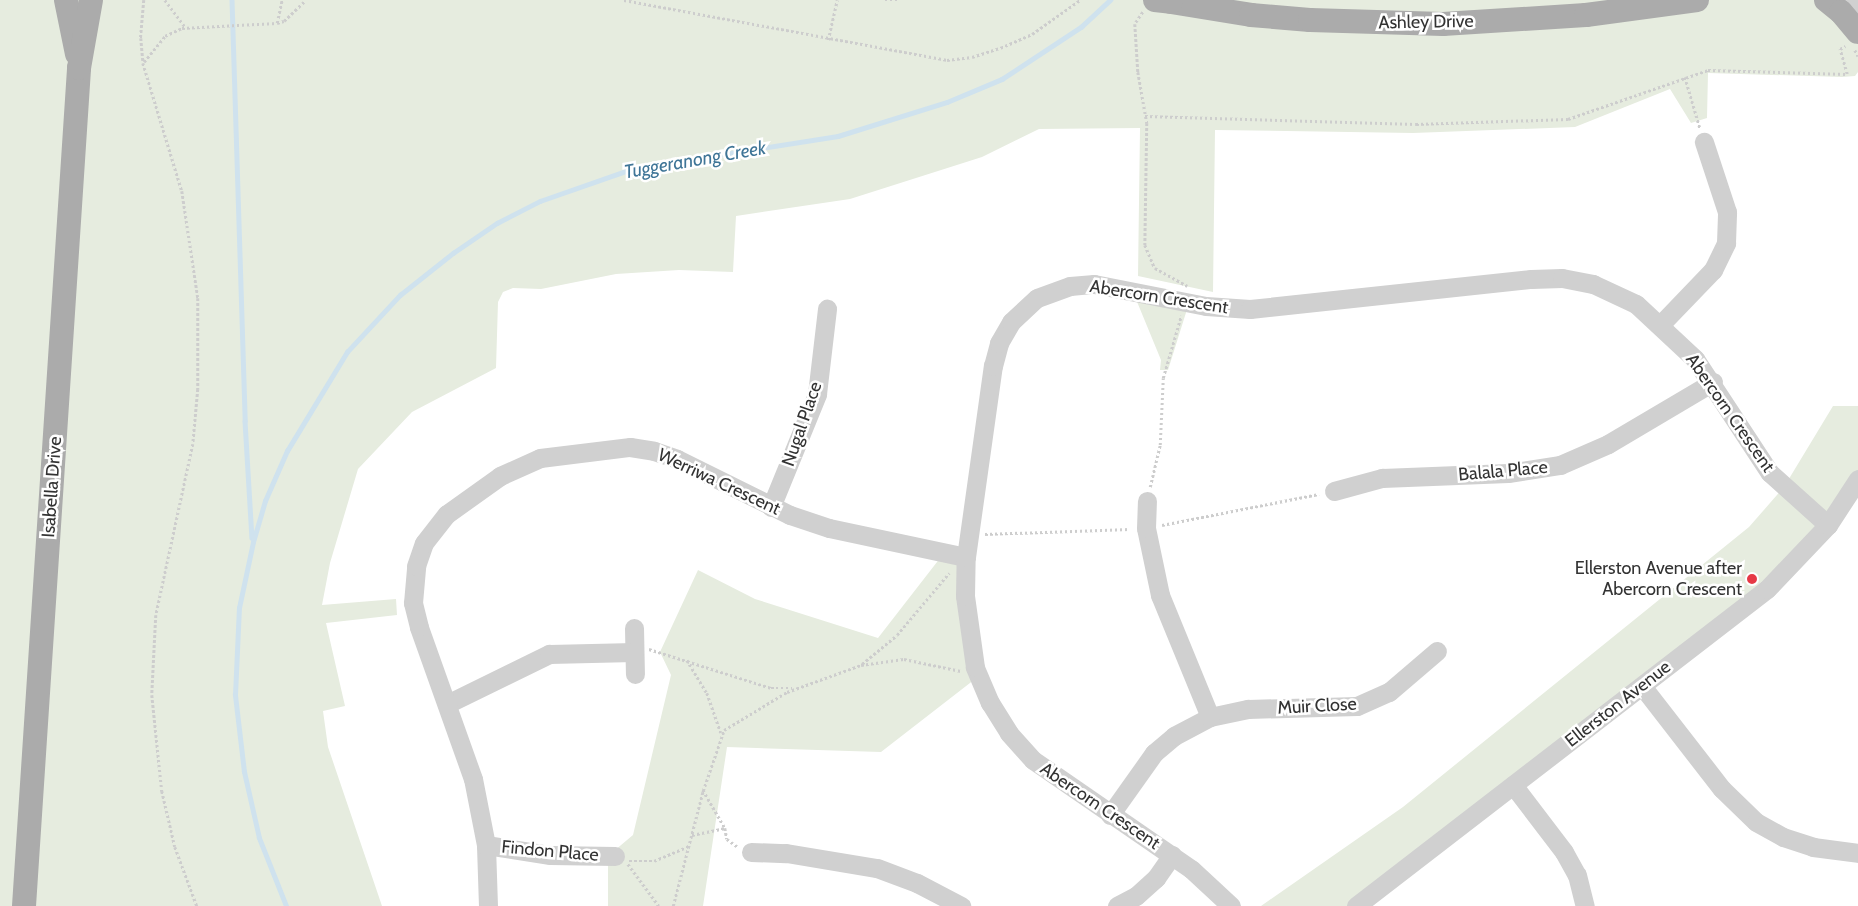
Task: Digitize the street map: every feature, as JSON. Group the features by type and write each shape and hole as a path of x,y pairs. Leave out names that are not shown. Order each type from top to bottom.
{"main road":[{"name":"Isabella Drive","path":"66,0 79,68"},
{"name":"Isabella Drive","path":"24,906 79,68 91,0"},
{"name":"Ashley Drive","path":"1157,4 1300,19 1443,24 1586,15 1697,0"},
{"path":"1826,0 1842,12 1858,32"}],"street":[{"path":"1850,0 1858,26"},
{"path":"1661,324 1714,270 1726,243 1727,212 1704,142"},
{"name":"Abercorn Crescent","path":"1231,906 1172,856 1033,760 1009,733 990,703 975,667 968,635 966,557 993,366 999,343 1011,322 1027,305 1059,288 1094,284 1206,306 1250,309 1530,279 1562,278 1593,284 1623,296 1661,324 1713,382 1770,473 1828,525"},
{"name":"Nugal Place","path":"771,508 816,394 827,309"},
{"name":"Balala Place","path":"1334,491 1382,478 1517,473 1560,465 1608,444 1713,382"},
{"name":"Werriwa Crescent","path":"488,906 486,845 473,779 413,603 416,566 424,543 438,523 500,476 540,458 630,447 654,451 677,459 771,508 829,528 966,557"},
{"name":"Ellerston Avenue","path":"1356,906 1767,589 1828,525 1858,480"},
{"path":"1148,501 1146,528 1160,595 1210,717"},
{"path":"634,628 635,674"},
{"name":"Muir Close","path":"1110,815 1154,753 1174,736 1210,717 1248,709 1357,706 1388,692 1437,651"},
{"path":"447,704 549,654 634,652"},
{"path":"1642,686 1722,789 1756,822 1783,837 1813,847 1858,853"},
{"path":"1513,785 1564,852 1578,875 1585,906"},
{"name":"Findon Place","path":"486,845 550,855 615,856"},
{"path":"751,852 786,853 877,868 918,883 961,906"},
{"path":"1117,906 1136,896 1156,878 1172,856"}],"path":[{"path":"144,0 141,38 143,63 182,191 198,298 198,390 193,444 156,615 152,695 162,790 175,847 197,906"},
{"path":"165,0 185,27"},
{"path":"277,23 282,0"},
{"path":"143,63 165,36 185,27 277,23 284,21 306,0"},
{"path":"624,0 932,59 957,60 988,52 1032,34 1080,0"},
{"path":"828,40 837,0"},
{"path":"885,0 898,0"},
{"path":"1157,4 1135,24 1138,72 1146,116 1148,258 1155,268 1184,282 1186,290"},
{"path":"1146,116 1416,124 1568,119 1708,70 1847,74 1840,49"},
{"path":"1685,77 1704,142"},
{"path":"1148,501 1160,445 1163,378 1182,310"},
{"path":"861,665 897,635 951,572"},
{"path":"634,652 639,647 686,659 771,688 796,688"},
{"path":"674,906 703,790 721,733 707,693 686,659"},
{"path":"721,733 776,697 861,665 904,659 958,672"},
{"path":"703,790 725,828 730,843 751,852"},
{"path":"692,835 725,828"},
{"path":"659,906 643,880 623,861 654,860 690,846"}],"shaded area":[{"path":"0,0 1858,0 1858,72 1855,76 1842,77 1708,73 1707,118 1691,123 1670,89 1575,127 1413,133 1215,130 1213,292 1138,276 1140,128 1039,129 982,157 850,199 736,216 733,272 679,270 616,274 541,289 513,288 503,292 498,302 496,368 412,412 358,469 330,563 322,605 396,599 397,615 326,623 345,706 323,711 328,747 382,906 0,906"},
{"path":"1133,292 1189,303 1168,370 1160,370 1161,360"},
{"path":"1833,406 1858,406 1858,477 1808,548 1355,906 1261,906 1403,807 1749,527 1784,487"},
{"path":"944,553 966,557 979,676 881,752 727,747 703,906 608,906 608,856 633,835 671,675 660,652 698,570 755,599 878,638"}],"waterway":[{"path":"232,0 245,421 252,538"},
{"name":"Tuggeranong Creek","path":"286,906 259,838 244,772 235,695 239,608 253,542 265,501 287,451 347,352 400,295 453,253 497,223 540,201 634,168 838,136 947,102 1002,79 1081,27 1110,0"}],"place":[{"name":"Ellerston Avenue after Abercorn Crescent","path":"1752,579"}]}
